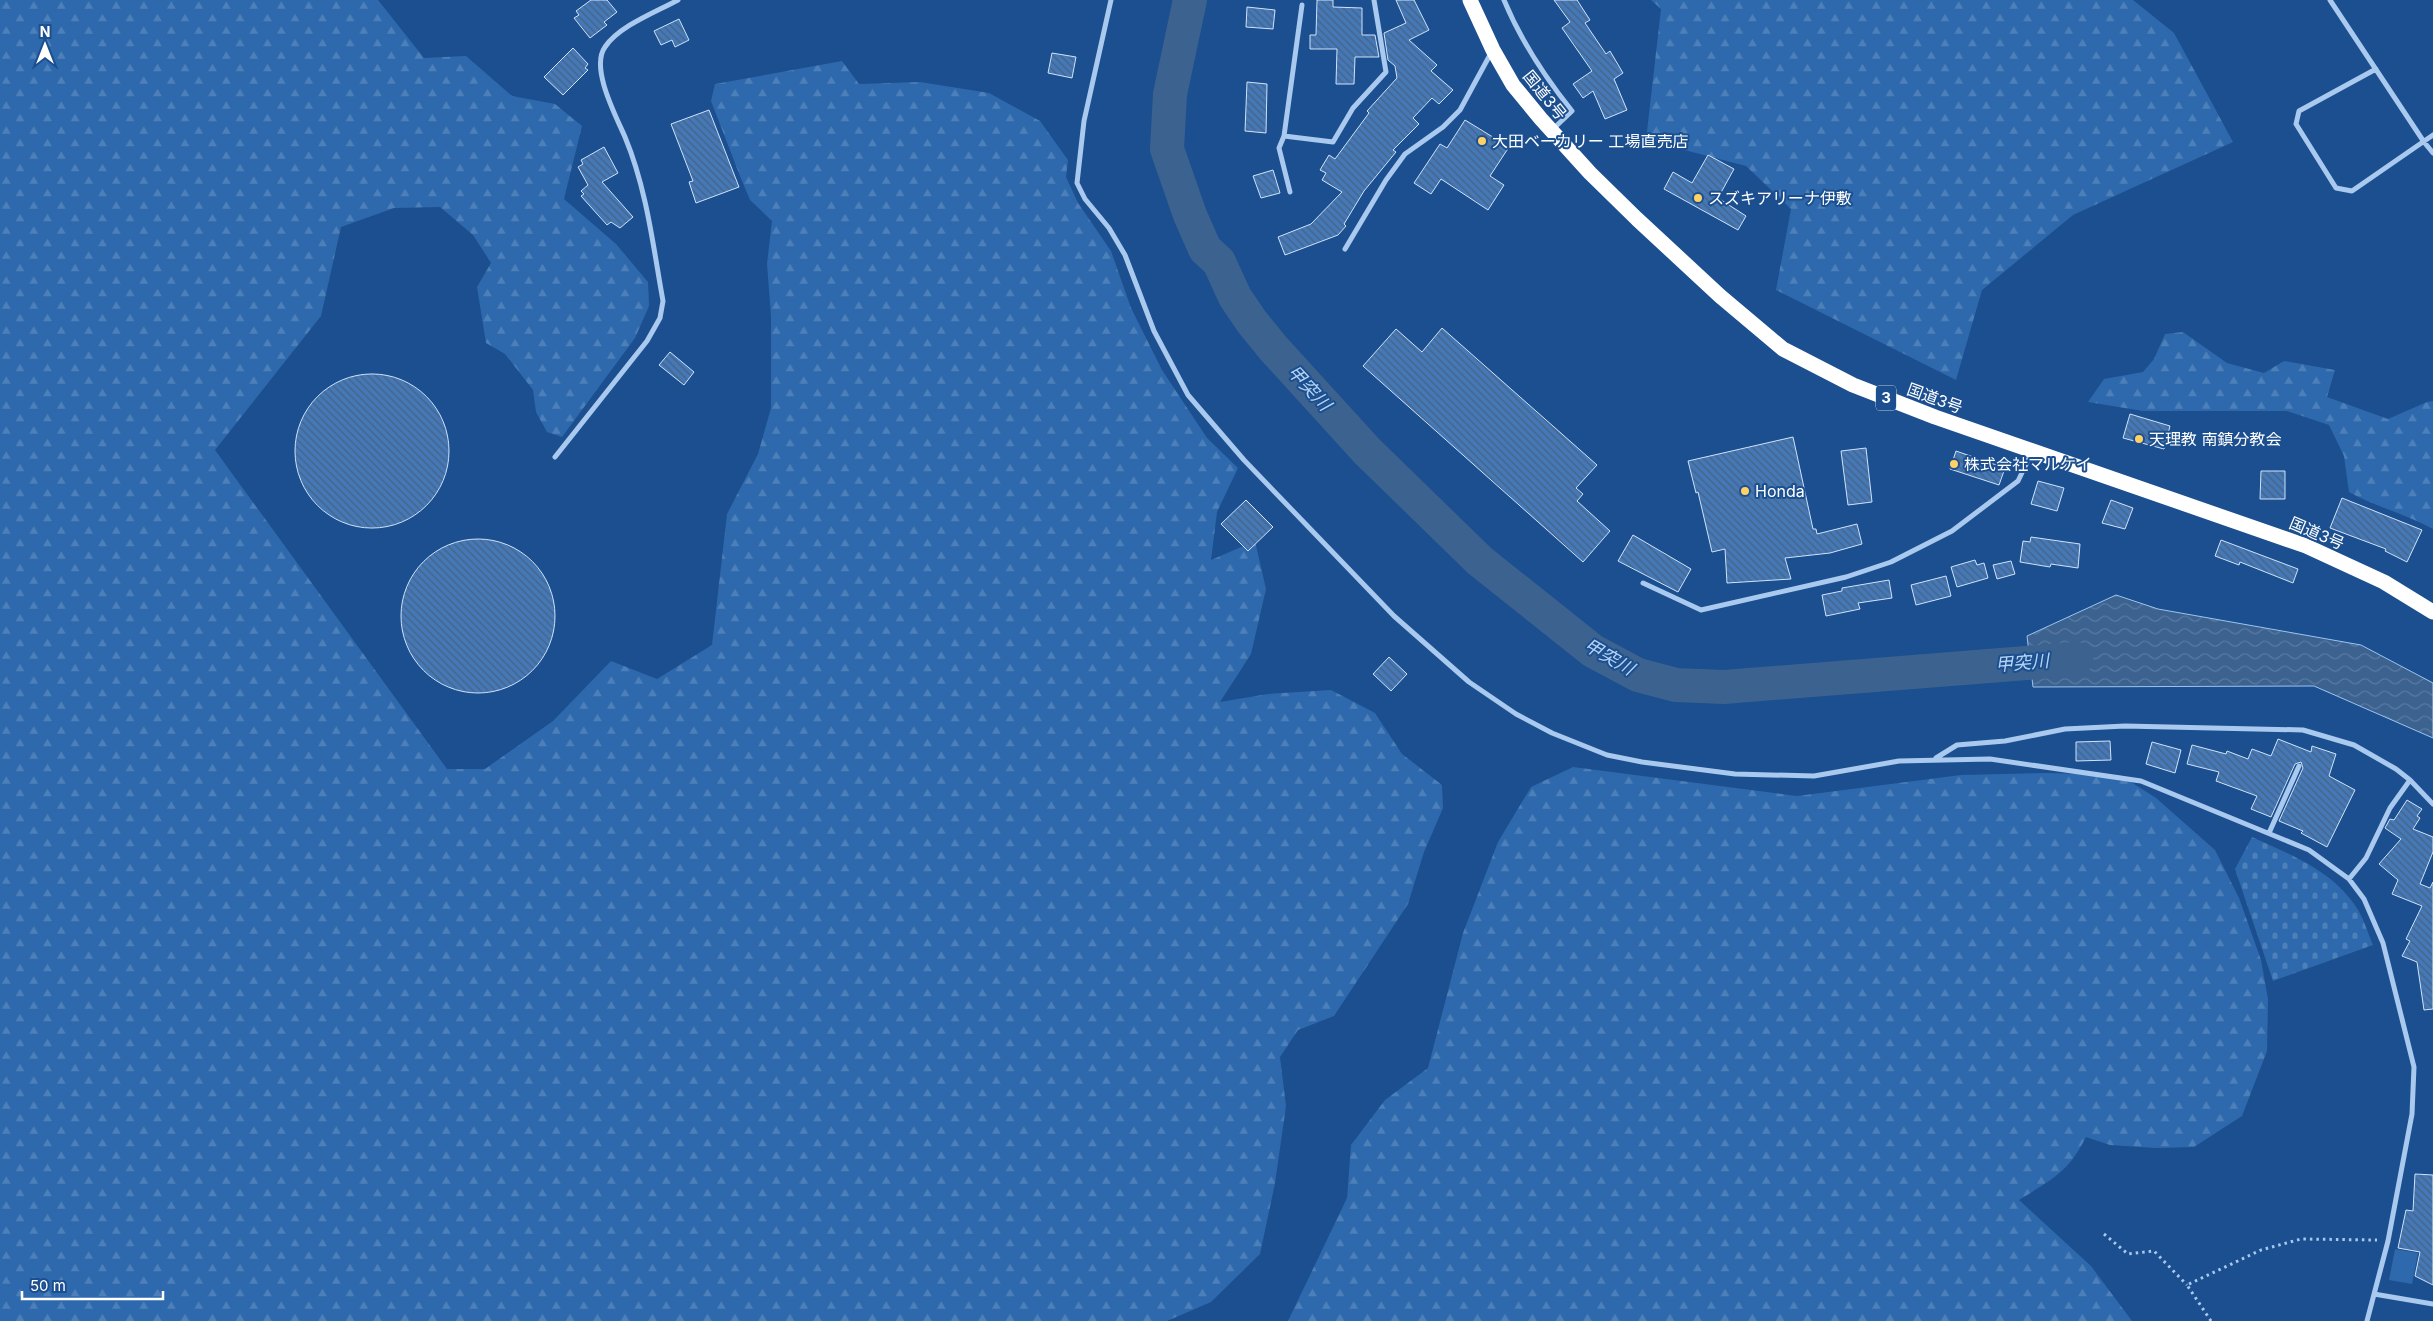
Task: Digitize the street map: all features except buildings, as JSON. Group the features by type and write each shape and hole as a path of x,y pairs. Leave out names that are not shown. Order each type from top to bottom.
{"highway":[{"name":"国道3号","path":"1470,0 1492,50 1514,85 1552,130 1637,219 1720,296 1782,348 1853,386 2032,452 2306,546 2384,582 2433,612"}],"street":[{"path":"555,457 647,341 660,318 663,301 644,191 632,154 607,94 601,74 600,60 604,48 614,38 634,23 678,0"},
{"path":"1111,0 1080,146 1077,182 1085,199 1108,228 1125,255 1154,331 1188,395 1244,460 1394,616 1469,682 1516,714 1552,734 1607,755 1680,767 1776,776 1814,776 1899,761 1936,758 1990,759 2140,781 2309,850 2348,880 2364,899 2383,943 2414,1067 2412,1114 2388,1241 2367,1321"},
{"path":"1284,136 1333,142 1353,108 1386,72 1374,0"},
{"path":"1504,0 1515,27 1545,78 1572,111 1552,130"},
{"path":"2330,0 2433,153"},
{"path":"1290,192 1280,148 1284,136 1302,5"},
{"path":"1345,249 1386,180 1405,154 1443,127 1460,110 1492,50"},
{"path":"2376,69 2299,111 2296,124 2336,188 2352,191 2433,135"},
{"path":"1643,584 1701,610 1846,577 1882,565 1952,532 2018,481 2032,452"},
{"path":"1936,758 1957,745 2005,741 2065,729 2125,726 2303,730 2354,745 2396,769 2410,780 2433,804"},
{"path":"2270,833 2299,766"},
{"path":"2348,880 2366,858 2390,808 2410,780"},
{"path":"2374,1294 2433,1304"}],"path":[{"path":"2104,1234 2128,1254 2154,1251 2187,1285 2211,1321"},
{"path":"2187,1285 2261,1250 2301,1239 2388,1241"}],"green space":[{"path":"0,0 378,0 424,58 466,56 512,96 555,104 582,126 564,199 616,244 648,282 649,306 635,338 562,437 547,432 536,412 533,390 505,354 486,343 477,287 491,263 473,235 440,207 394,208 341,227 321,316 215,450 447,769 485,769 553,721 611,661 657,679 712,645 727,514 758,454 771,408 771,316 767,264 772,221 750,200 740,176 711,101 715,84 842,61 859,84 920,82 989,93 1040,121 1068,160 1066,177 1078,203 1111,251 1131,308 1162,370 1207,438 1238,468 1217,512 1211,560 1255,541 1266,589 1251,654 1220,702 1268,694 1331,690 1375,713 1402,754 1442,785 1443,808 1424,852 1408,904 1334,1016 1298,1030 1280,1057 1286,1106 1275,1183 1260,1254 1211,1302 1167,1321 0,1321"},
{"path":"1651,0 2133,0 2174,33 2233,142 2073,215 1982,290 1956,380 1776,290 1791,209 1746,166 1646,140 1661,9"},
{"path":"2183,332 2227,363 2264,373 2284,361 2335,370 2327,397 2388,419 2433,401 2433,529 2349,492 2344,456 2329,425 2287,411 2143,411 2088,402 2104,379 2143,372 2154,359 2165,334"},
{"path":"1573,767 1797,796 1961,775 2045,773 2120,775 2156,798 2215,850 2239,898 2261,960 2268,999 2267,1051 2242,1116 2194,1147 2156,1148 2110,1145 2086,1137 2066,1167 2019,1200 2091,1266 2132,1321 1288,1321 1347,1198 1351,1145 1385,1100 1428,1068 1463,933 1498,842 1531,787"},
{"path":"2252,837 2311,866 2337,885 2358,910 2373,945 2273,981 2235,869"},
{"path":"2395,1249 2418,1253 2412,1284 2389,1280"}],"water":[{"path":"2116,595 2158,609 2361,645 2433,683 2433,738 2314,686 2033,687 2027,636"}],"waterway":[{"name":"甲突川","path":"1190,0 1170,94 1167,149 1190,215 1205,249 1219,262 1235,297 1252,322 1274,349 1367,451 1480,561 1593,651 1638,675 1676,685 1724,687 2076,659"}],"place":[{"name":"大田ベーカリー 工場直売店","path":"1482,141"},
{"name":"スズキアリーナ伊敷","path":"1698,198"},
{"name":"天理教 南鎮分教会","path":"2139,439"},
{"name":"株式会社マルケイ","path":"1954,464"},
{"name":"Honda","path":"1745,491"}]}
